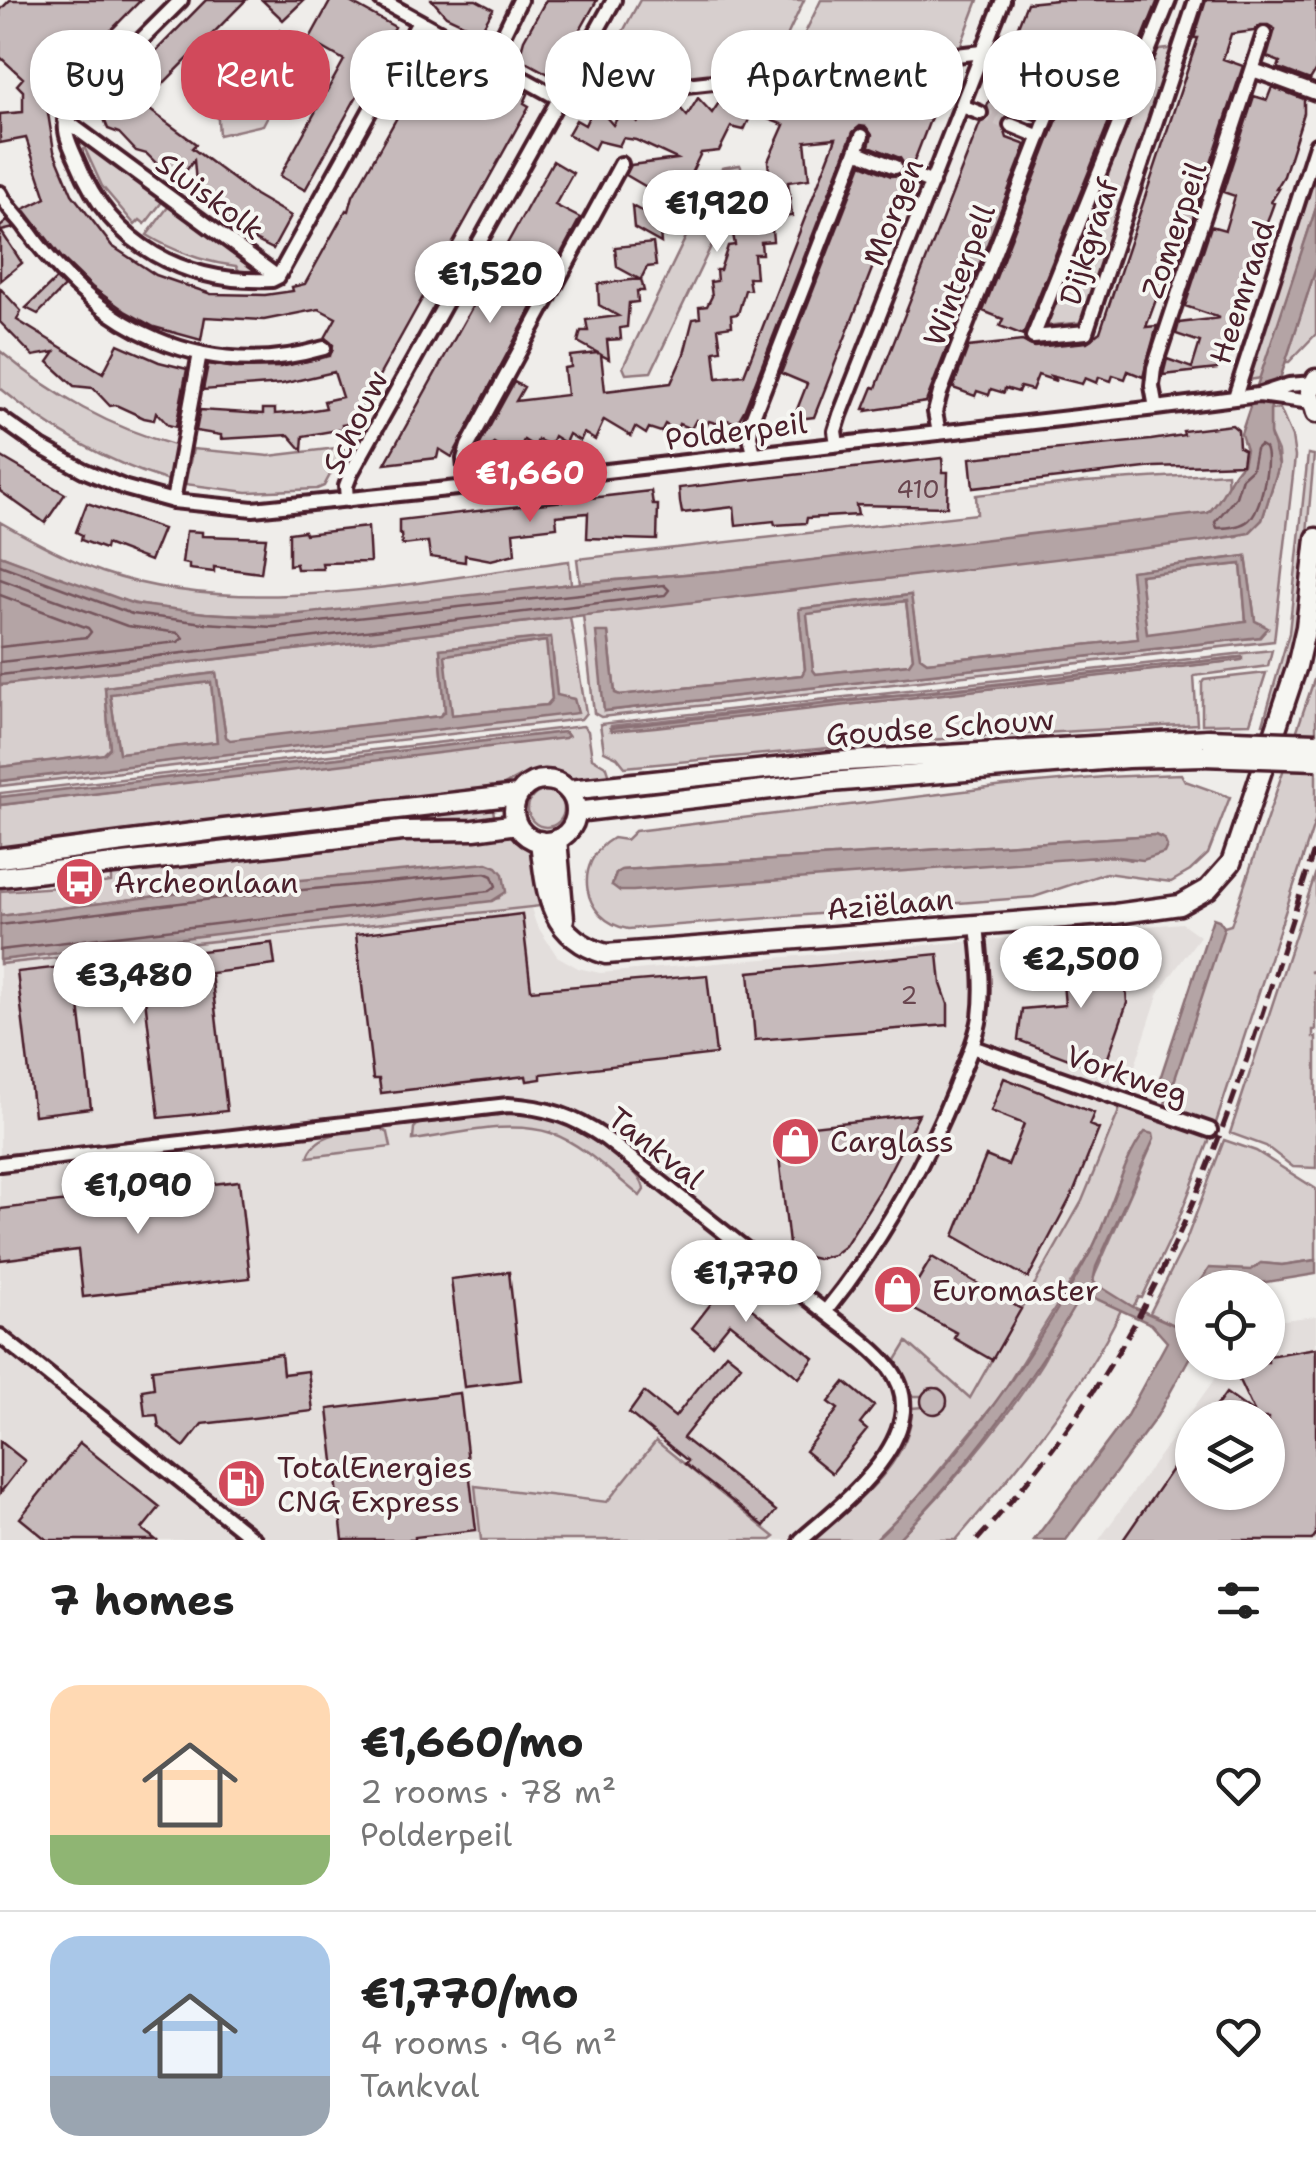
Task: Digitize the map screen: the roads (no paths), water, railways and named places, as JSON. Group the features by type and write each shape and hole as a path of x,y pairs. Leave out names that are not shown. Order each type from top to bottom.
{"main road":[{"name":"Aziëlaan","path":"548,840 547,900 575,941 606,954 1160,910 1197,898 1231,863 1297,666 1306,628 1316,538"},
{"name":"Goudse Schouw","path":"568,790 831,762 1316,743"},
{"name":"Goudse Schouw","path":"576,812 830,782 1127,758 1206,747 1316,760"},
{"path":"542,780 556,782 568,790 576,812 569,831 548,840 524,834 514,810 518,795 528,785 542,780"},
{"path":"0,858 518,795"},
{"path":"0,877 402,831 474,830 517,824"}],"street":[{"path":"152,30 181,0"},
{"path":"381,0 434,30"},
{"path":"505,30 520,0"},
{"name":"Schouw","path":"598,30 614,0"},
{"name":"Morgen","path":"991,30 1003,0"},
{"name":"Dijkgraaf","path":"1169,0 1032,336 1086,332 1196,0"},
{"name":"Sluiskolk","path":"278,277 420,22"},
{"name":"Zomerpeil","path":"1156,408 1154,368 1264,34"},
{"path":"691,84 983,52"},
{"name":"Morgen","path":"963,103 983,52"},
{"path":"1253,70 1316,93"},
{"path":"963,106 980,113"},
{"name":"Sluiskolk","path":"65,120 278,277"},
{"name":"Sluiskolk","path":"65,120 72,151 92,193 137,243 173,264 217,279 278,277"},
{"name":"Schouw","path":"346,500 351,472 548,120"},
{"name":"Morgen","path":"837,444 835,431 840,415 957,120"},
{"name":"Winterpell","path":"939,433 936,412 940,393 1047,120"},
{"path":"1011,125 1040,137"},
{"path":"754,454 752,419 862,136"},
{"name":"Heemraad","path":"1235,397 1316,145"},
{"path":"856,151 896,167"},
{"path":"467,487 464,459 468,446 621,164"},
{"path":"911,174 932,183"},
{"path":"0,193 6,215 24,225 53,265 92,302 133,328 227,360 254,361 324,348"},
{"path":"173,501 200,353"},
{"name":"Polderpeil","path":"0,418 40,447 126,488 173,501 253,508 467,487 1276,392 1314,394"},
{"path":"825,1312 900,1206 972,1047 982,987 977,925"},
{"name":"Vorkweg","path":"972,1047 1210,1130"},
{"name":"Tankval","path":"0,1164 508,1106 534,1106 570,1117 605,1138 888,1366 902,1394 904,1412 897,1438 885,1457 801,1540"},
{"path":"0,1336 255,1540"}],"water":[{"path":"1316,208 1316,268 1270,410 1270,434 1279,465 1262,520 1249,533 0,685 0,555 134,604 274,617 720,571 1208,513 1243,464 1246,450 1241,434"},
{"path":"1246,556 1255,621 1268,628 1260,637 604,711 596,632 608,632 615,693 620,695 802,675 805,669 799,609 911,595 920,657 927,662 1138,639 1131,571","holes":["1241,564 1246,621 1147,634 1140,575","906,601 913,658 909,664 816,674 807,614"]},
{"path":"551,637 557,695 574,699 578,713 0,781 0,767 104,754 110,748 105,687 216,673 226,737 230,740 440,716 445,711 440,649","holes":["546,641 552,699 547,705 452,715 445,655","211,682 217,742 119,753 110,694"]},
{"path":"1242,657 655,727 612,731 610,728"},
{"path":"565,732 565,738 0,805 0,797"},
{"path":"1155,835 1164,839 1164,853 1143,860 1111,856 633,891 620,891 612,885 621,870"},
{"path":"487,863 503,874 506,892 492,901 0,960 0,916 236,886"},
{"path":"1213,918 1224,927 1222,935 1169,1092 1157,1088"},
{"path":"1145,1132 1153,1134 1093,1282 1133,1307 1175,1324 1177,1380 1157,1416 1066,1540 1034,1540 1125,1419 1167,1342 1151,1324 1086,1294 1077,1302 1017,1397 948,1485 897,1540 875,1540 967,1440 1021,1367 1091,1251"},
{"path":"1316,1260 1316,1274 1285,1279 1285,1270 1251,1270 1261,1263 1282,1265"}],"tunnel":[{"path":"980,113 1011,125"}],"railway":[{"path":"977,1540 1047,1457 1089,1398 1127,1338 1171,1251 1240,1079 1316,844"}],"place":[{"name":"Archeonlaan","path":"79,882"},
{"name":"Carglass","path":"795,1141"},
{"name":"Euromaster","path":"897,1290"},
{"name":"TotalEnergies CNG Express","path":"242,1484"}]}
